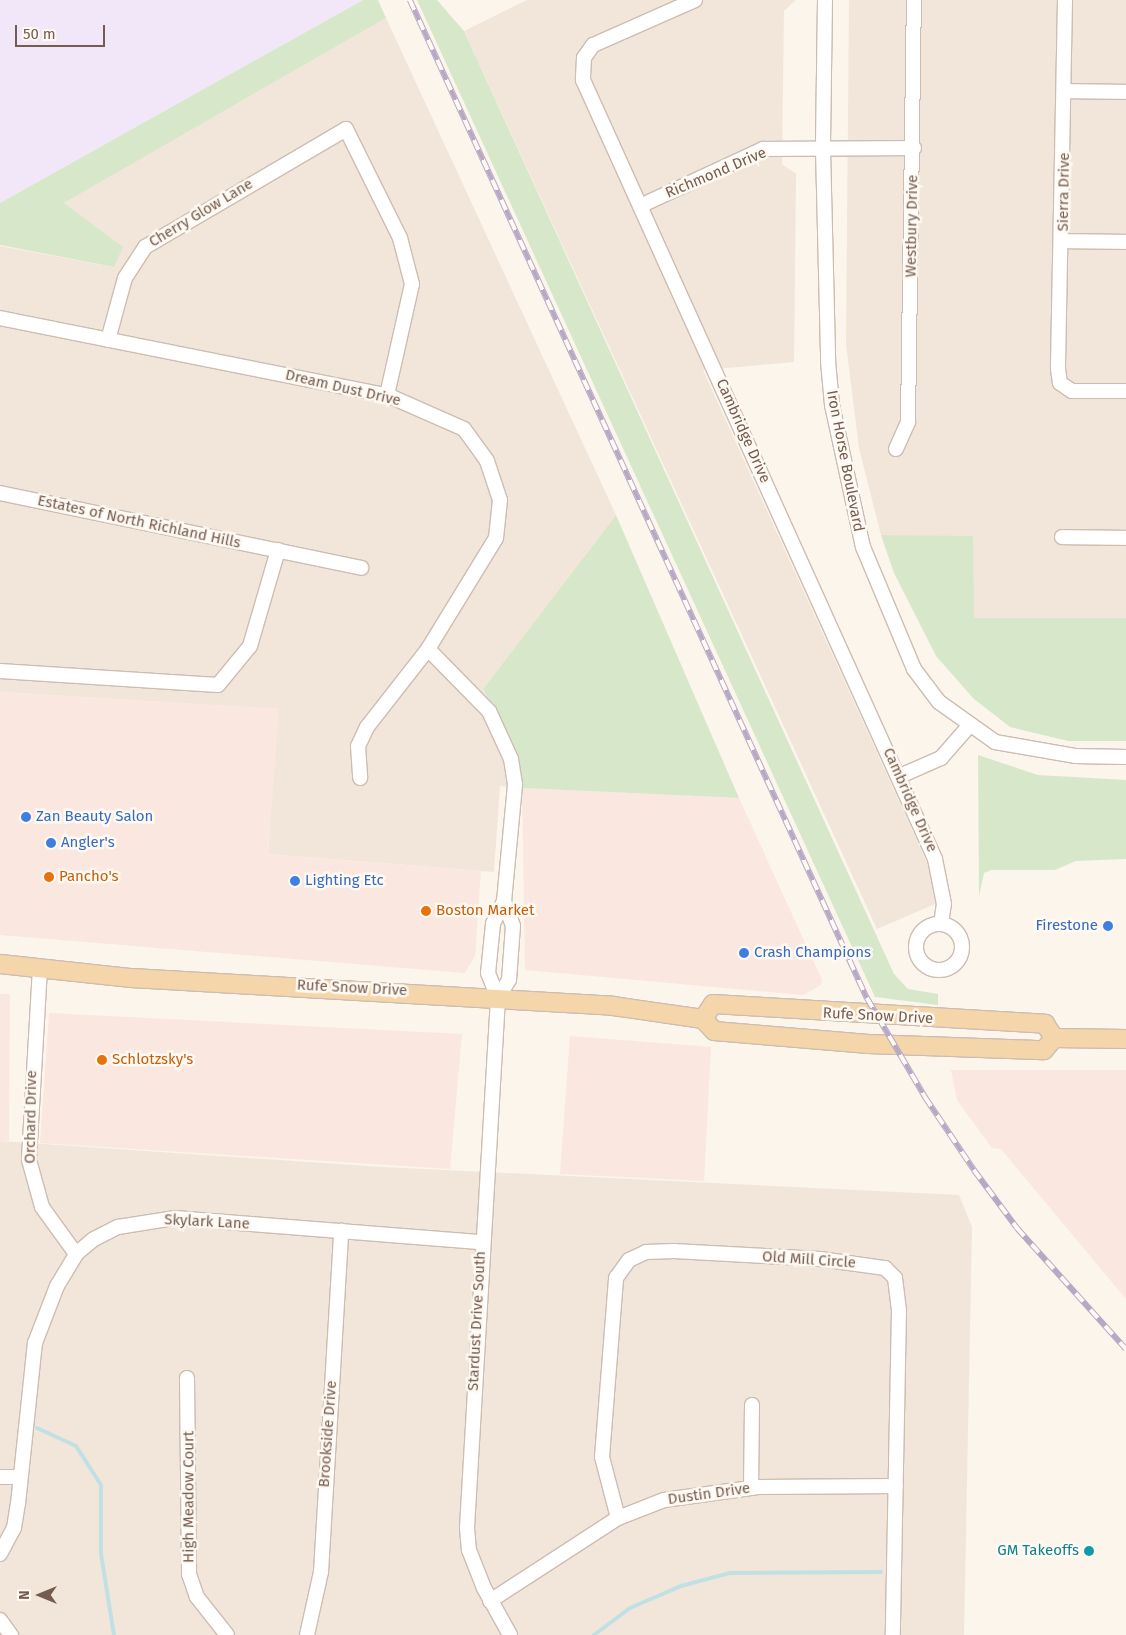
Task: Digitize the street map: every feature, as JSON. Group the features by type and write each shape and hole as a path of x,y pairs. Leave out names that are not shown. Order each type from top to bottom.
{"main road":[{"name":"Rufe Snow Drive","path":"0,964 132,978 613,1006 703,1019 714,1031 902,1046 1044,1050 1054,1038 1046,1024 713,1004 703,1019"},
{"path":"1054,1038 1126,1039"}],"street":[{"name":"Cambridge Drive","path":"695,0 592,45 584,58 583,80 900,776 935,859 944,904 941,924"},
{"name":"Iron Horse Boulevard","path":"825,0 822,149 828,361 848,486 863,547 914,669 939,702 969,726 995,742 1027,750 1126,757"},
{"name":"Westbury Drive","path":"896,449 908,422 914,148 914,0"},
{"name":"Sierra Drive","path":"1065,0 1060,383 1072,391 1126,391"},
{"path":"1065,91 1126,92"},
{"name":"Cherry Glow Lane","path":"108,340 125,278 145,247 346,129 400,238 412,284 387,395"},
{"name":"Richmond Drive","path":"640,206 764,149 914,148"},
{"path":"1063,241 1126,242"},
{"name":"Dream Dust Drive","path":"0,318 387,395 464,429 488,462 500,500 496,538 428,649 367,727 358,746 360,778"},
{"name":"Estates of North Richland Hills","path":"0,493 361,568"},
{"path":"1062,537 1126,538"},
{"path":"0,671 218,685 250,646 278,550"},
{"path":"428,649 485,705 511,759 514,827 504,902 494,924 488,973 498,998"},
{"path":"900,776 941,758 969,726"},
{"path":"498,998 509,980 513,926 504,902"},
{"name":"Orchard Drive","path":"40,968 29,1160 42,1207 76,1254"},
{"name":"Stardust Drive South","path":"498,998 482,1242 467,1528 470,1550 490,1601 510,1635"},
{"name":"Skylark Lane","path":"0,1554 14,1528 35,1342 57,1286 76,1254 118,1227 176,1218 482,1242"},
{"name":"Brookside Drive","path":"307,1635 321,1572 341,1231"},
{"name":"Old Mill Circle","path":"618,1518 602,1457 616,1278 629,1260 646,1252 820,1259 885,1268 895,1278 899,1310 893,1635"},
{"name":"High Meadow Court","path":"187,1378 189,1574 197,1597 227,1635"},
{"path":"751,1488 752,1405"},
{"path":"0,1477 20,1478"},
{"name":"Dustin Drive","path":"490,1601 618,1518 664,1500 751,1488 896,1486"},
{"path":"0,1620 11,1635"}],"shaded area":[{"path":"0,0 363,0 0,203"},
{"path":"527,0 796,0 784,11 782,164 796,174 794,362 703,370 934,878 935,904 877,929 464,31"},
{"path":"849,0 1126,0 1126,618 974,618 908,536 881,535 859,448 846,344"},
{"path":"386,18 616,515 483,689 518,754 522,788 500,786 494,872 268,854 278,709 0,692 0,246 114,267 122,247 64,203"},
{"path":"0,692 279,709 268,854 481,871 475,956 465,973 0,935"},
{"path":"522,788 739,798 822,980 821,985 803,995 525,970"},
{"path":"0,994 10,994 9,1141 0,1141"},
{"path":"49,1013 462,1034 450,1169 40,1143"},
{"path":"570,1036 711,1047 704,1181 560,1174"},
{"path":"951,1070 1126,1070 1126,1299 1001,1149 992,1148 957,1100"},
{"path":"0,1141 383,1167 959,1195 972,1227 964,1635 0,1635"}],"green space":[{"path":"363,0 378,0 386,18 64,203 123,247 114,267 0,245 0,203"},
{"path":"417,0 437,0 464,31 894,974 908,989 938,994 938,1005 875,997"},
{"path":"616,515 739,798 522,788 518,754 483,689"},
{"path":"881,535 973,536 974,618 1126,618 1126,741 1068,741 1010,727 974,699 936,656 894,573"},
{"path":"978,755 1038,775 1126,780 1126,859 1076,861 1055,870 991,870 984,873 979,896"}],"waterway":[{"path":"37,1428 76,1446 101,1485 101,1554 114,1635"},
{"path":"594,1635 630,1608 681,1586 730,1573 881,1572"}],"railway":[{"path":"410,0 867,998 925,1097 974,1170 1017,1228 1126,1349"}],"place":[{"name":"Zan Beauty Salon","path":"26,817"},
{"name":"Angler's","path":"51,843"},
{"name":"Pancho's","path":"49,877"},
{"name":"Lighting Etc","path":"295,881"},
{"name":"Boston Market","path":"426,911"},
{"name":"Firestone","path":"1108,926"},
{"name":"Crash Champions","path":"744,953"},
{"name":"Schlotzsky's","path":"102,1060"},
{"name":"GM Takeoffs","path":"1089,1551"}]}
